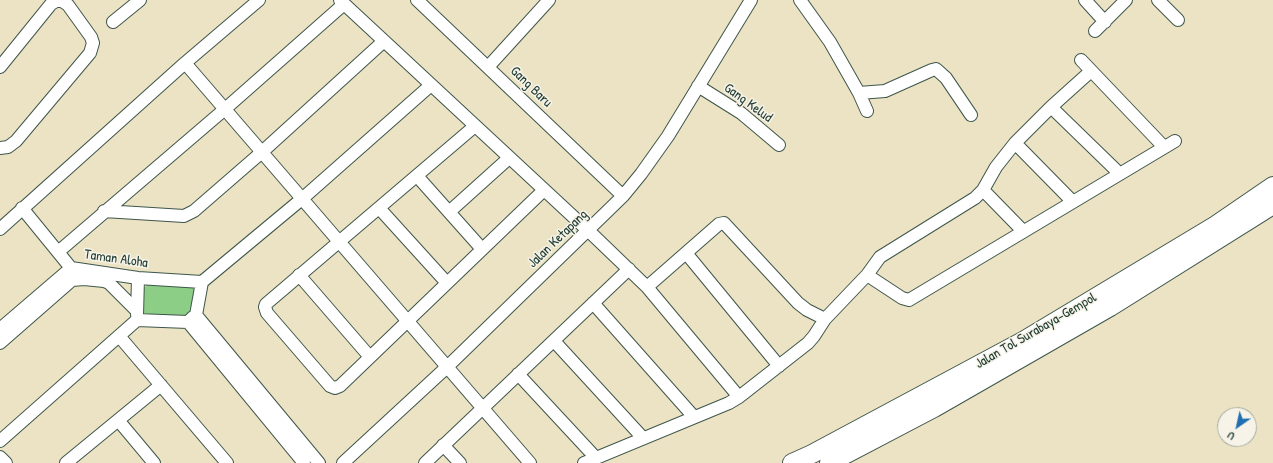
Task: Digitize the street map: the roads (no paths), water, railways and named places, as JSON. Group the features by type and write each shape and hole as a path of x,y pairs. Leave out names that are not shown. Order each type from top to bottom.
{"highway":[{"name":"Jalan Tol Surabaya–Gempol","path":"792,463 812,454 1023,341 1216,225 1273,186"},
{"name":"Jalan Tol Surabaya–Gempol","path":"829,463 934,408 1110,308 1273,205"}],"street":[{"path":"113,22 140,0"},
{"path":"0,229 185,63 259,0"},
{"name":"Gang Baru","path":"417,0 624,196"},
{"path":"488,67 549,0"},
{"name":"Jalan Ketapang","path":"343,463 447,367 624,196 668,136 751,0"},
{"path":"800,0 830,42 859,93 866,111"},
{"path":"1085,0 1105,22"},
{"path":"1095,31 1126,0"},
{"path":"1158,0 1178,20"},
{"path":"0,67 51,4 56,1 62,1 68,5 91,37 93,43 90,53 16,141 8,147 0,148"},
{"path":"58,252 104,211 225,109 342,2 629,269 647,287 739,397"},
{"path":"104,211 184,216 194,211 262,152 384,41"},
{"path":"1080,60 1164,147"},
{"path":"185,63 530,463"},
{"path":"859,93 885,91 932,70 936,70 946,78 971,115"},
{"path":"584,463 729,403 739,397 808,343 825,319 867,275 880,257 975,198 983,190 996,167 1015,143 1051,107 1091,71"},
{"path":"192,319 202,282 302,198 431,85"},
{"name":"Gang Kelud","path":"698,86 741,113 779,145"},
{"path":"1051,107 1120,174"},
{"path":"475,126 268,302 265,307 330,386 337,388 544,190"},
{"path":"867,275 902,298 910,300 1175,141"},
{"path":"1015,143 1073,202"},
{"path":"449,212 509,158"},
{"path":"417,176 482,250"},
{"path":"983,190 1023,232"},
{"path":"22,208 71,268"},
{"path":"379,208 447,283"},
{"path":"647,287 719,224 724,223 798,303 807,310 825,319"},
{"path":"686,253 779,366"},
{"name":"Taman Aloha","path":"0,329 71,268 138,278 202,282"},
{"path":"424,463 629,269"},
{"path":"299,276 370,357"},
{"path":"0,441 119,336 137,316 138,278"},
{"name":"Taman Aloha","path":"0,344 72,280 84,279 109,283 137,316"},
{"path":"594,303 694,417"},
{"path":"137,316 192,319 319,463"},
{"path":"192,319 304,463"},
{"path":"119,336 227,463"},
{"path":"554,341 643,438"},
{"path":"518,374 596,458"},
{"path":"66,463 79,459 118,420 160,385"},
{"path":"118,420 154,463"},
{"path":"444,445 460,463"},
{"path":"0,457 6,463"}]}
